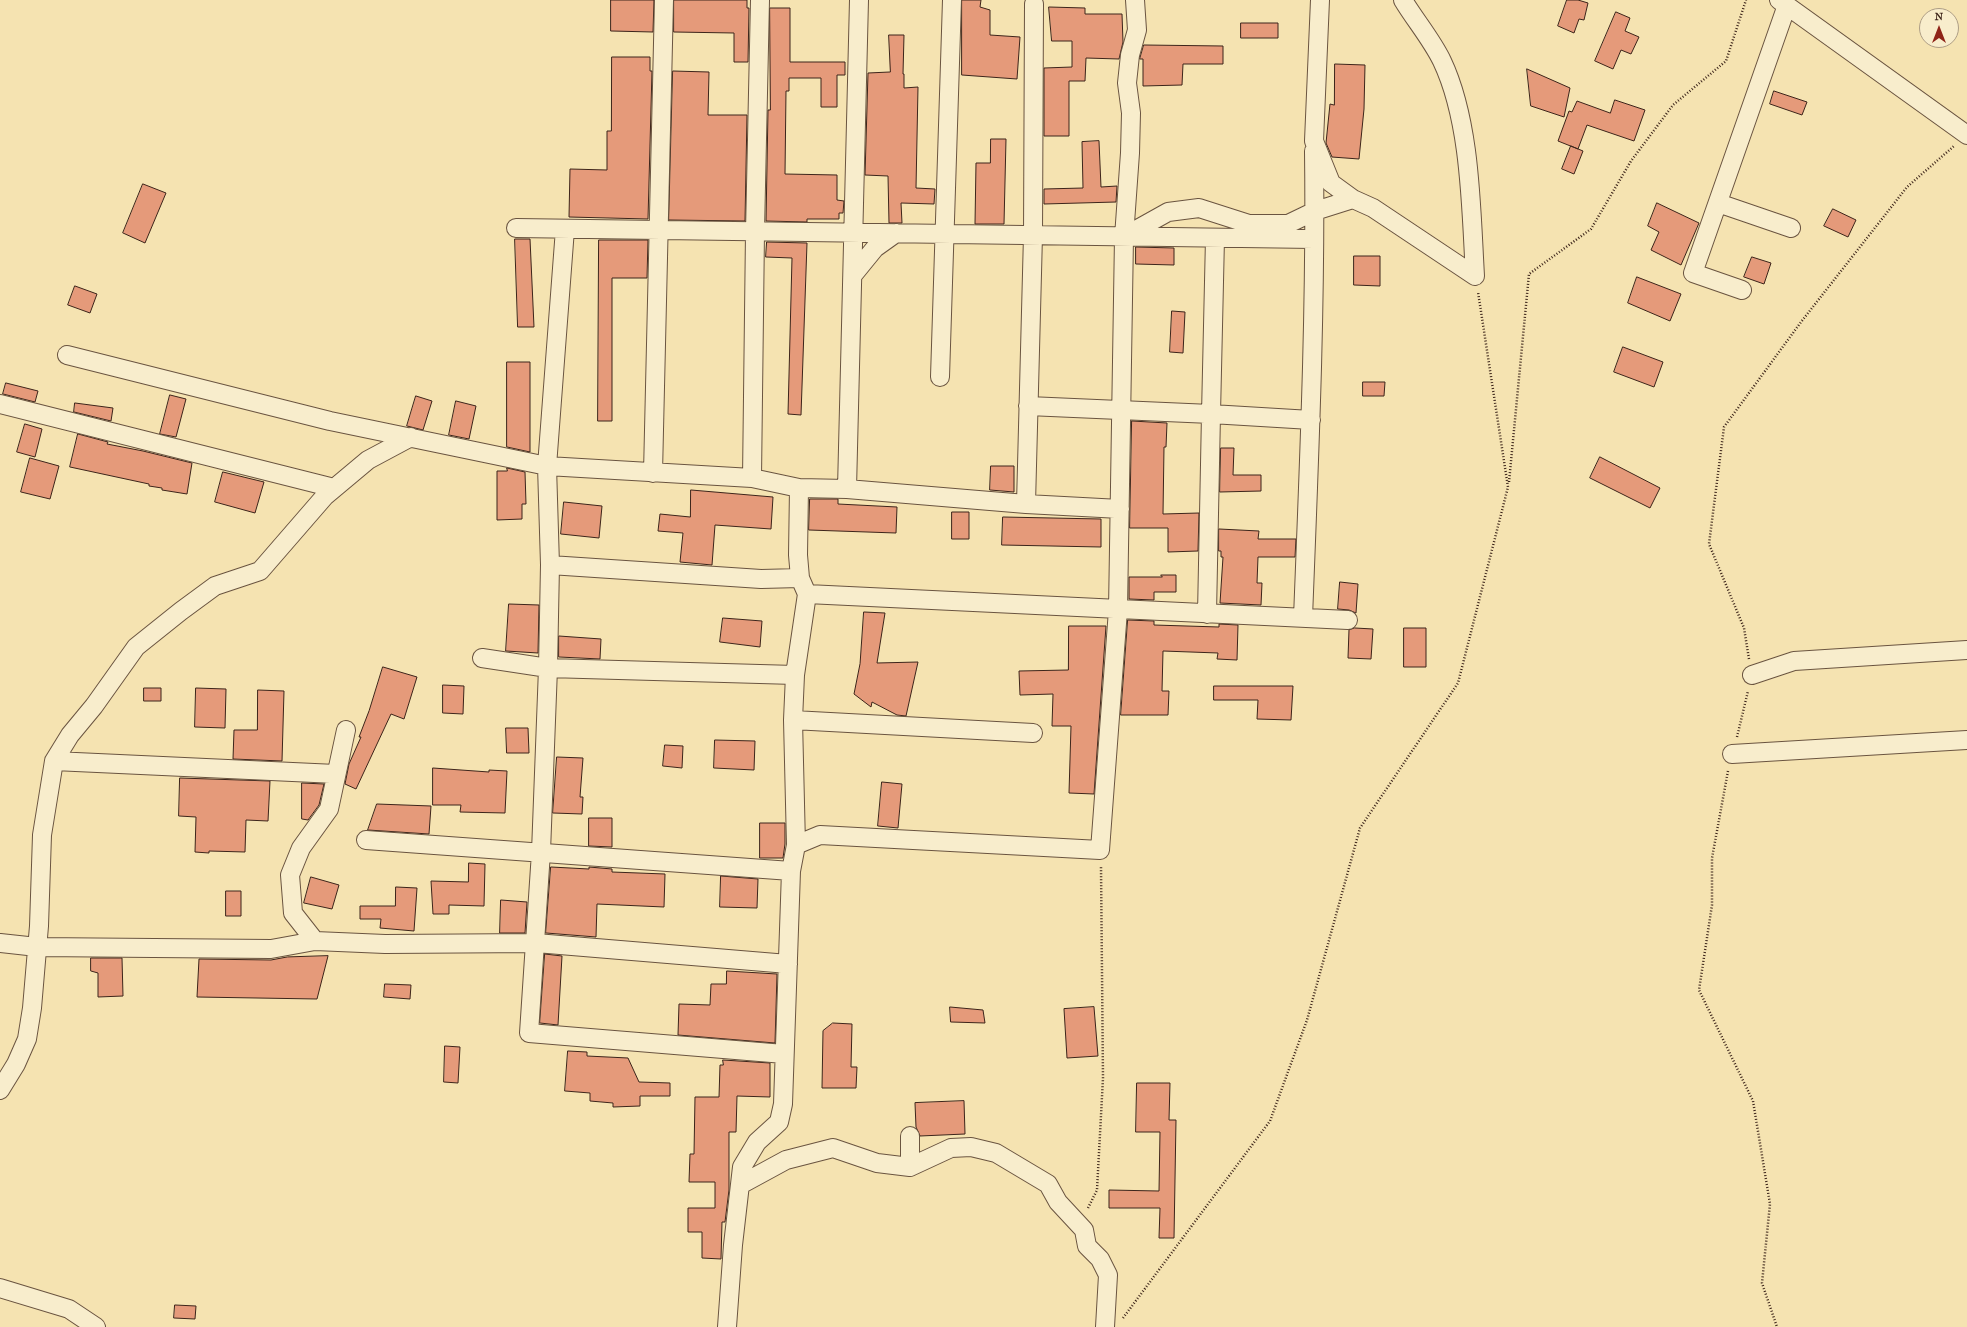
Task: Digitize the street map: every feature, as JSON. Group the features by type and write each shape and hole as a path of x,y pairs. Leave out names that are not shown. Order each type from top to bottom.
{"street":[{"path":"653,473 660,230 664,0"},
{"path":"752,478 760,0"},
{"path":"847,489 854,275 859,0"},
{"path":"940,377 952,0"},
{"path":"796,845 820,835 1100,850 1118,610 1124,237 1130,127 1127,83 1130,56 1137,30 1136,0"},
{"path":"1303,618 1311,420 1315,211 1314,141 1320,0"},
{"path":"1402,0 1442,61 1458,108 1468,164 1475,276"},
{"path":"1742,290 1693,273 1718,203 1783,3 1967,135"},
{"path":"1026,504 1033,236 1034,4"},
{"path":"1314,141 1331,183 1353,199 1373,208 1475,276"},
{"path":"1124,237 1168,212 1199,208 1249,224 1288,224 1315,211 1353,199"},
{"path":"1718,203 1791,228"},
{"path":"516,228 1314,239"},
{"path":"565,229 548,466 550,565 548,668 541,852 529,1033 784,1054"},
{"path":"854,275 875,248 896,234"},
{"path":"1207,614 1215,238"},
{"path":"67,355 330,421 548,466 752,478 799,488 847,489 1026,504 1120,509"},
{"path":"0,404 334,488"},
{"path":"1028,406 1311,420"},
{"path":"0,1090 16,1064 27,1039 32,1008 37,947 42,835 54,761 70,735 94,706 136,647 181,611 216,586 260,571 325,496 334,488 368,460 411,437"},
{"path":"727,1327 733,1245 742,1167 757,1142 779,1122 783,1104 791,871 796,845 793,720 795,675 804,586 798,555 799,488"},
{"path":"550,565 761,579 804,586 1118,610 1348,620"},
{"path":"1752,675 1794,661 1967,650"},
{"path":"482,658 548,668 795,675"},
{"path":"793,720 1033,733"},
{"path":"315,941 293,913 290,875 301,848 329,809 346,730"},
{"path":"1732,754 1967,740"},
{"path":"54,761 336,774"},
{"path":"366,840 791,871"},
{"path":"0,943 37,947 271,949 315,941 386,944 536,943 788,964"},
{"path":"910,1136 910,1167"},
{"path":"740,1185 786,1160 833,1148 877,1163 910,1167 951,1148 970,1147 996,1153 1048,1184 1058,1202 1084,1230 1087,1246 1100,1259 1108,1275 1113,1324"},
{"path":"0,1288 69,1310 96,1327"}],"path":[{"path":"1113,1324 1270,1121 1307,1020 1360,828 1458,683 1508,487 1529,274 1591,229 1631,161 1673,105 1726,61 1746,0"},
{"path":"1777,1327 1762,1283 1770,1204 1753,1101 1699,990 1712,905 1712,858 1724,787 1752,675 1744,628 1709,544 1724,427 1801,322 1907,187 1967,135"},
{"path":"1475,276 1508,487"},
{"path":"1084,1230 1088,1208 1097,1190 1103,1078 1100,850"}],"building":[{"path":"611,0 654,0 653,32 611,31"},
{"path":"674,0 747,0 747,8 749,8 748,62 734,62 734,33 674,32"},
{"path":"962,0 981,0 980,7 990,10 990,35 1020,37 1017,79 962,75"},
{"path":"1567,0 1578,0 1588,3 1584,20 1579,19 1574,33 1558,26"},
{"path":"1049,7 1085,8 1085,14 1122,14 1123,42 1119,59 1086,58 1085,81 1069,81 1069,136 1044,136 1044,68 1072,67 1072,41 1052,41"},
{"path":"770,8 790,8 790,62 845,62 845,75 837,75 837,107 821,107 821,78 789,78 789,91 786,91 785,174 837,175 837,200 844,201 843,213 839,213 839,219 807,219 807,222 766,221 768,110 770,110"},
{"path":"1616,12 1630,18 1625,31 1639,37 1631,54 1621,50 1613,69 1595,61"},
{"path":"1241,23 1278,23 1278,38 1241,38"},
{"path":"889,35 904,35 904,88 918,87 916,188 935,189 934,204 901,203 902,223 889,223 888,176 865,175 868,73 890,72"},
{"path":"1144,45 1223,46 1223,64 1183,64 1182,85 1143,86 1143,59 1140,59"},
{"path":"612,57 650,57 650,71 652,71 648,219 569,217 570,169 607,170 607,131 611,131"},
{"path":"1335,64 1365,65 1364,109 1359,159 1332,157 1326,143 1330,104 1334,105"},
{"path":"1527,69 1570,88 1564,117 1531,106"},
{"path":"673,71 709,72 708,115 747,115 745,221 669,220"},
{"path":"1774,91 1807,102 1802,115 1770,104"},
{"path":"1615,100 1645,110 1634,141 1587,125 1578,149 1558,141 1569,111 1572,112 1577,101 1610,113"},
{"path":"991,139 1006,139 1004,224 975,224 976,163 990,163"},
{"path":"1099,141 1101,187 1117,186 1116,202 1044,204 1044,189 1083,188 1082,142"},
{"path":"1571,146 1583,151 1574,174 1562,169"},
{"path":"143,184 166,193 145,243 123,233"},
{"path":"1657,203 1699,223 1681,265 1651,250 1659,232 1648,226"},
{"path":"1833,209 1856,220 1848,237 1824,226"},
{"path":"515,239 530,239 534,327 518,327"},
{"path":"599,240 648,240 647,278 612,278 612,421 598,421"},
{"path":"767,242 807,243 801,415 788,414 792,258 766,257"},
{"path":"1136,247 1174,248 1174,265 1136,264"},
{"path":"1354,256 1380,256 1380,286 1354,285"},
{"path":"1752,257 1771,263 1764,284 1744,277"},
{"path":"1637,277 1681,294 1670,321 1628,303"},
{"path":"75,286 97,294 90,313 68,305"},
{"path":"1172,311 1185,312 1183,353 1170,352"},
{"path":"1623,347 1663,362 1654,387 1614,372"},
{"path":"507,362 530,362 530,452 507,447"},
{"path":"1363,382 1385,382 1384,396 1363,396"},
{"path":"6,383 38,391 35,402 3,394"},
{"path":"170,395 186,399 176,437 160,434"},
{"path":"416,396 432,401 423,430 407,426"},
{"path":"456,401 476,406 469,439 449,435"},
{"path":"75,403 113,408 111,421 74,412"},
{"path":"1132,421 1167,423 1166,447 1164,447 1163,514 1199,513 1198,551 1168,552 1168,528 1130,528"},
{"path":"25,424 42,429 35,457 17,452"},
{"path":"78,434 108,442 107,444 192,463 187,494 162,490 162,488 149,486 149,484 70,467"},
{"path":"1221,448 1234,448 1233,475 1261,475 1261,491 1220,492"},
{"path":"1600,457 1660,488 1650,508 1590,478"},
{"path":"30,458 59,466 50,499 21,492"},
{"path":"991,466 1014,466 1014,492 990,490"},
{"path":"507,468 525,472 526,504 522,504 522,519 497,520 497,471 507,471"},
{"path":"223,472 264,482 255,513 215,502"},
{"path":"691,490 773,497 771,529 715,525 712,565 680,562 683,533 658,531 660,514 690,517"},
{"path":"810,499 838,499 838,504 897,507 896,533 809,530"},
{"path":"564,502 602,506 599,538 561,534"},
{"path":"952,512 969,512 969,539 952,539"},
{"path":"1003,517 1101,519 1101,547 1002,545"},
{"path":"1219,529 1259,531 1258,539 1296,539 1295,557 1258,557 1257,583 1262,583 1261,605 1220,603 1223,557 1221,557 1221,551 1219,551"},
{"path":"1161,575 1176,575 1176,592 1154,592 1154,600 1129,599 1129,577 1162,577"},
{"path":"1340,582 1358,584 1356,613 1349,610 1338,609"},
{"path":"509,604 539,605 538,653 506,651"},
{"path":"864,612 885,613 877,663 918,662 906,716 897,715 872,702 871,707 854,694 860,664"},
{"path":"723,618 762,621 760,647 720,642"},
{"path":"1128,620 1154,621 1154,625 1219,627 1219,624 1238,625 1237,660 1217,659 1218,653 1163,651 1162,691 1169,691 1168,715 1121,715"},
{"path":"1069,626 1106,626 1094,794 1069,793 1071,726 1052,726 1053,694 1020,695 1019,671 1068,670"},
{"path":"1355,628 1373,629 1371,659 1348,658 1349,630"},
{"path":"1404,628 1426,628 1426,667 1404,667"},
{"path":"559,636 601,639 600,659 559,657"},
{"path":"383,667 417,677 404,719 391,714 356,789 345,784 349,764 361,737 359,737"},
{"path":"443,685 464,686 463,714 443,713"},
{"path":"1214,686 1293,686 1291,720 1257,719 1258,700 1214,700"},
{"path":"144,688 161,688 161,701 144,701"},
{"path":"196,688 226,689 225,728 195,727"},
{"path":"258,690 284,691 282,761 233,759 234,730 257,730"},
{"path":"506,728 528,728 529,753 507,753"},
{"path":"715,740 755,741 754,770 714,768"},
{"path":"665,745 683,746 682,768 663,766"},
{"path":"557,757 583,758 580,797 583,797 582,814 553,813"},
{"path":"433,768 489,772 489,770 507,771 505,813 460,812 461,805 433,805"},
{"path":"180,778 270,781 268,821 246,820 245,852 195,852 196,817 179,816"},
{"path":"882,782 902,784 898,828 878,826"},
{"path":"302,783 324,784 319,805 308,820 302,819"},
{"path":"377,804 431,806 429,834 368,830"},
{"path":"589,818 612,818 612,847 589,846"},
{"path":"760,823 785,823 783,858 760,858"},
{"path":"469,863 485,864 484,906 449,905 449,914 433,914 431,881 468,882"},
{"path":"551,867 589,869 589,867 612,869 612,872 665,874 664,907 597,904 596,937 546,933"},
{"path":"721,876 758,879 757,908 720,907"},
{"path":"311,877 339,885 332,909 304,903"},
{"path":"396,887 417,888 414,931 380,928 381,919 360,919 360,906 395,906"},
{"path":"226,891 241,891 241,916 226,916"},
{"path":"501,900 527,902 525,933 500,933"},
{"path":"545,954 562,956 558,1025 540,1023"},
{"path":"328,956 317,999 197,997 199,959 271,960 287,957"},
{"path":"91,958 122,958 123,996 98,997 98,973 91,971"},
{"path":"727,971 777,974 775,1043 678,1035 679,1004 710,1005 711,984 726,984"},
{"path":"385,984 411,985 410,999 384,997"},
{"path":"950,1007 983,1010 985,1023 951,1022"},
{"path":"1094,1007 1098,1056 1067,1058 1064,1009"},
{"path":"833,1023 852,1024 851,1067 857,1067 856,1088 822,1088 823,1031"},
{"path":"445,1046 460,1047 458,1083 444,1082"},
{"path":"568,1051 587,1052 587,1056 628,1058 639,1082 670,1083 670,1096 640,1096 640,1106 613,1107 613,1103 590,1101 590,1093 565,1091"},
{"path":"723,1060 770,1063 770,1097 737,1096 736,1132 729,1132 729,1190 725,1222 722,1222 721,1259 702,1258 702,1232 688,1232 688,1208 715,1208 715,1182 689,1182 690,1154 694,1154 695,1097 719,1097 720,1065 723,1065"},
{"path":"1137,1083 1170,1083 1169,1120 1176,1120 1174,1238 1159,1238 1160,1208 1109,1208 1109,1190 1159,1191 1160,1132 1136,1132"},
{"path":"964,1101 965,1134 920,1136 916,1127 915,1103"},
{"path":"175,1305 196,1306 195,1319 174,1318"}]}
